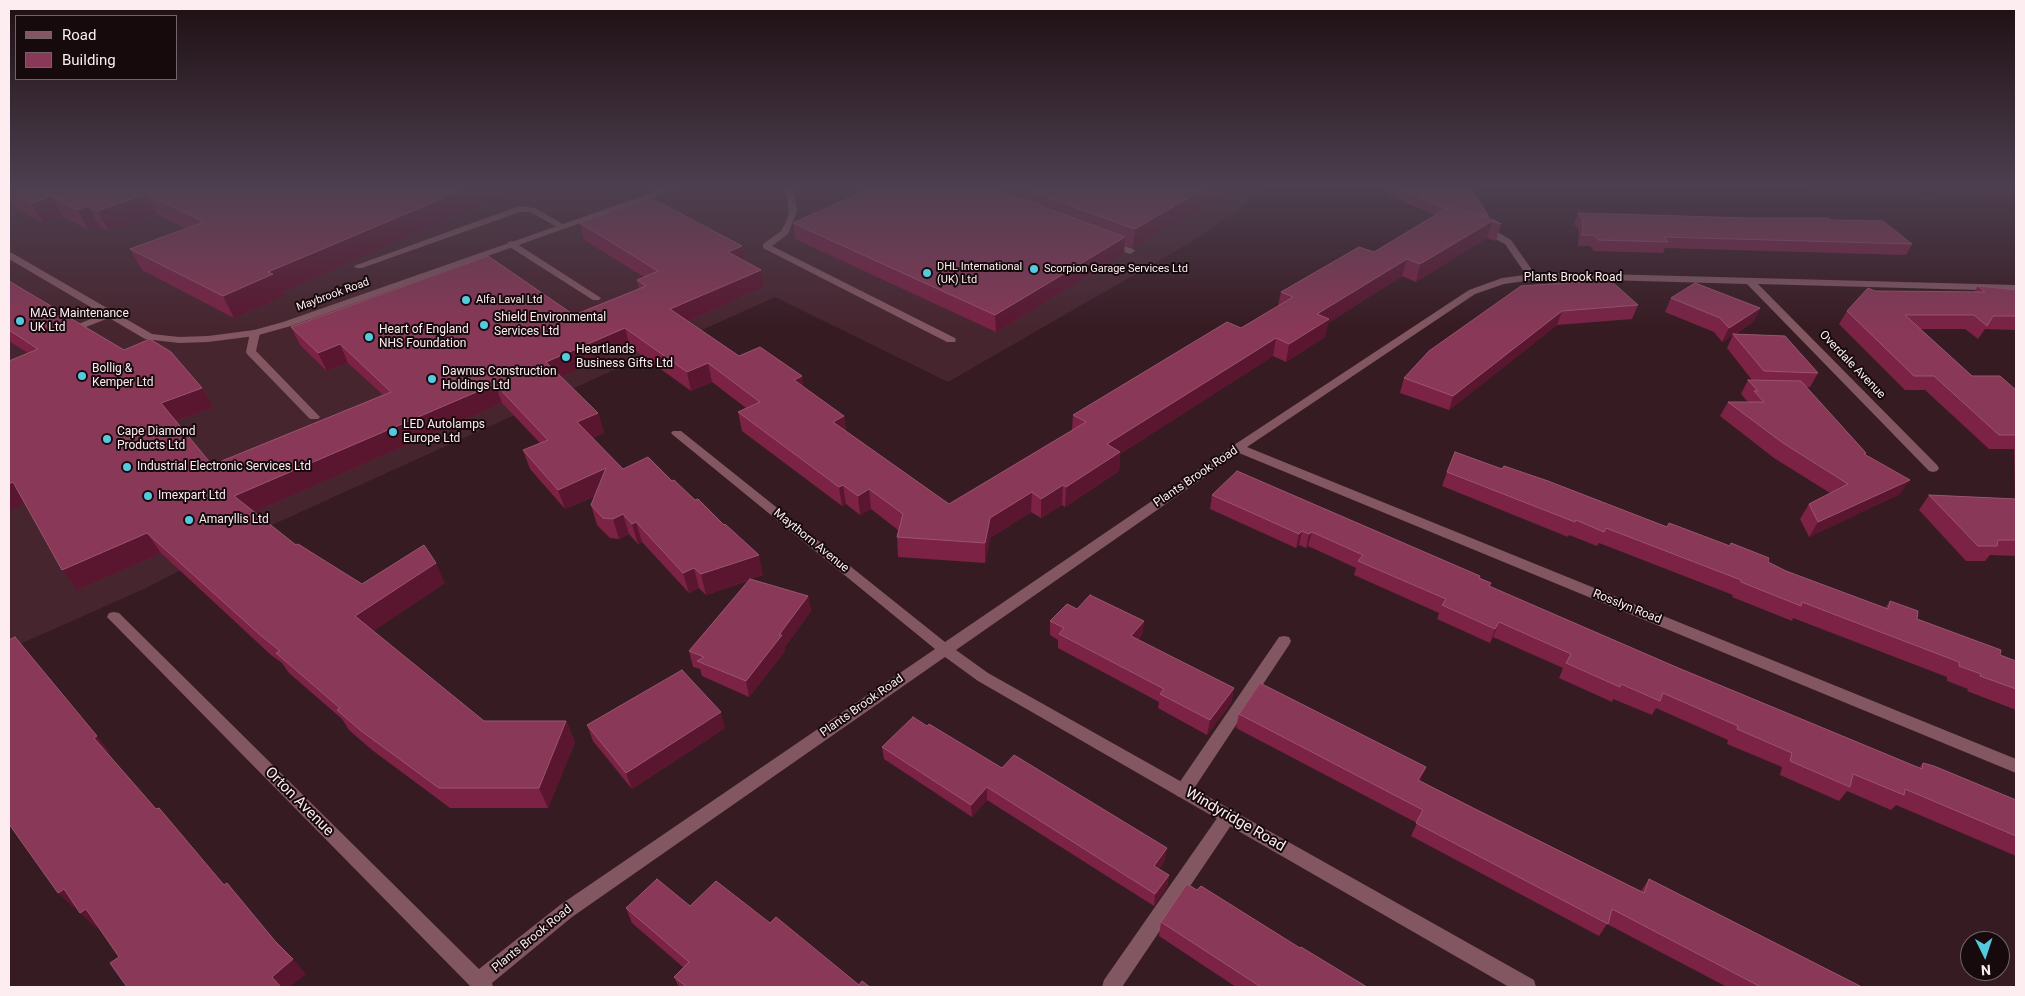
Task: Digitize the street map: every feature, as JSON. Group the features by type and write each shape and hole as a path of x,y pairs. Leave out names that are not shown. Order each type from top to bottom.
{"street":[{"path":"359,266 445,235"},
{"name":"Maybrook Road","path":"9,255 149,337 179,340 208,339 255,333 287,324 536,235"},
{"path":"780,235 766,246 951,340"},
{"path":"1497,235 1508,242 1532,277"},
{"path":"1104,241 1130,251"},
{"path":"512,244 596,298"},
{"name":"Plants Brook Road","path":"481,985 566,911 1238,448 1472,292 1502,281 1532,277 1568,276 2016,288"},
{"name":"Overdale Avenue","path":"1751,282 1933,468"},
{"path":"69,330 110,314"},
{"path":"255,333 251,352 314,417"},
{"name":"Maythorn Avenue","path":"677,433 944,649"},
{"name":"Rosslyn Road","path":"1238,448 2016,766"},
{"name":"Orton Avenue","path":"114,617 481,985"},
{"path":"1183,791 1284,641"},
{"name":"Windyridge Road","path":"944,649 984,676 1528,987"},
{"path":"1111,987 1228,816"}],"shaded area":[{"path":"9,235 1202,235 948,382 775,297 243,538 146,588 9,649"}],"building":[{"path":"167,235 355,235 268,272 273,274 223,296 130,249"},
{"path":"600,235 722,235 742,246 728,252 761,270 670,309 739,356 760,347 802,376 794,380 844,416 833,422 949,504 1086,422 1073,415 1227,322 1241,328 1293,297 1281,292 1359,247 1374,252 1401,235 1468,235 1420,264 1407,259 1317,314 1329,319 1289,344 1276,338 1107,444 1120,452 1066,487 1063,485 1041,499 1032,492 990,518 985,543 897,537 903,514 869,489 858,496 843,485 839,487 738,412 760,402 708,363 687,372 625,328 546,362 598,413 577,422 623,469 648,457 672,481 674,480 695,500 698,499 724,525 759,555 701,574 694,568 683,573 636,522 632,524 623,514 613,519 603,518 591,505 606,468 558,490 523,450 548,440 495,384 234,496 296,545 298,544 362,584 424,545 436,563 355,616 484,721 566,721 539,788 439,788 360,730 337,710 340,708 276,653 280,651 147,533 62,570 13,482 9,484 9,361 38,349 9,330 9,281 56,309 51,311 53,316 65,315 124,350 150,339 171,352 202,388 161,403 212,465 391,392 340,344 318,353 291,327 488,256 574,315 646,286 637,280 658,271"},
{"path":"820,235 1125,237 995,315"},
{"path":"1594,235 1901,235 1912,244 1664,237 1668,242 1598,240"},
{"path":"1610,280 1638,305 1562,311 1453,396 1404,378 1429,351 1521,286"},
{"path":"1695,283 1760,308 1729,328 1720,318 1671,298"},
{"path":"1978,286 2016,290 2016,316 1993,316 1987,326 1974,315 1905,315 1972,376 2000,376 2016,390 2016,435 1999,435 1934,376 1914,376 1847,311 1868,288 1875,291 1985,292"},
{"path":"1733,334 1785,336 1818,373 1764,371"},
{"path":"1748,380 1801,381 1866,453 1864,454 1910,480 1818,522 1809,504 1848,484 1783,443 1728,402 1764,402 1754,391 1758,391"},
{"path":"1455,452 1502,469 1504,466 1548,481 1667,527 1669,523 1730,546 1731,543 1769,558 1768,562 1786,571 1888,609 1890,601 1918,611 1917,619 2001,650 2000,655 2016,661 2016,689 1980,676 1981,674 1959,666 1959,662 1802,602 1801,606 1741,582 1741,580 1606,528 1604,532 1576,520 1575,522 1447,472"},
{"path":"1237,471 1480,576 1479,578 1491,583 1489,586 1676,667 1922,769 1923,763 1934,766 2016,800 2016,836 1905,789 1904,795 1853,774 1850,787 1790,761 1792,753 1737,729 1738,726 1663,693 1660,701 1621,684 1620,687 1566,663 1571,654 1499,622 1495,629 1442,605 1446,599 1358,561 1363,555 1312,532 1309,534 1302,531 1299,534 1212,495"},
{"path":"1929,495 2016,499 2016,540 1998,540 1997,546 1978,546"},
{"path":"750,579 808,596 779,635 782,635 746,681 697,661 704,657 689,651"},
{"path":"1090,595 1144,621 1131,636 1234,688 1210,720 1160,694 1164,689 1059,634 1064,628 1050,621 1067,604 1077,609"},
{"path":"15,637 97,736 94,738 156,809 159,808 224,885 227,883 275,941 293,959 272,977 281,987 127,987 110,963 119,957 86,909 80,913 64,889 58,893 9,824 9,640"},
{"path":"682,670 721,712 626,773 587,725"},
{"path":"1260,683 1426,767 1418,780 1475,809 1644,893 1649,879 1862,987 1761,987 1612,909 1608,924 1416,823 1423,810 1239,714"},
{"path":"913,717 927,726 929,724 1002,768 1014,755 1167,848 1154,866 1169,875 1155,894 987,787 971,805 882,747"},
{"path":"657,879 690,906 716,881 770,923 776,917 859,985 862,981 870,987 687,987 674,977 689,962 626,908"},
{"path":"1187,884 1197,890 1201,886 1300,948 1367,987 1261,987 1161,922"}],"place":[{"name":"Scorpion Garage Services Ltd","path":"1034,269"},
{"name":"DHL International (UK) Ltd","path":"927,273"},
{"name":"Alfa Laval Ltd","path":"466,300"},
{"name":"MAG Maintenance UK Ltd","path":"20,321"},
{"name":"Shield Environmental Services Ltd","path":"484,325"},
{"name":"Heart of England NHS Foundation","path":"369,337"},
{"name":"Heartlands Business Gifts Ltd","path":"566,357"},
{"name":"Bollig & Kemper Ltd","path":"82,376"},
{"name":"Dawnus Construction Holdings Ltd","path":"432,379"},
{"name":"LED Autolamps Europe Ltd","path":"393,432"},
{"name":"Cape Diamond Products Ltd","path":"107,439"},
{"name":"Industrial Electronic Services Ltd","path":"127,467"},
{"name":"Imexpart Ltd","path":"148,496"},
{"name":"Amaryllis Ltd","path":"189,520"}]}
